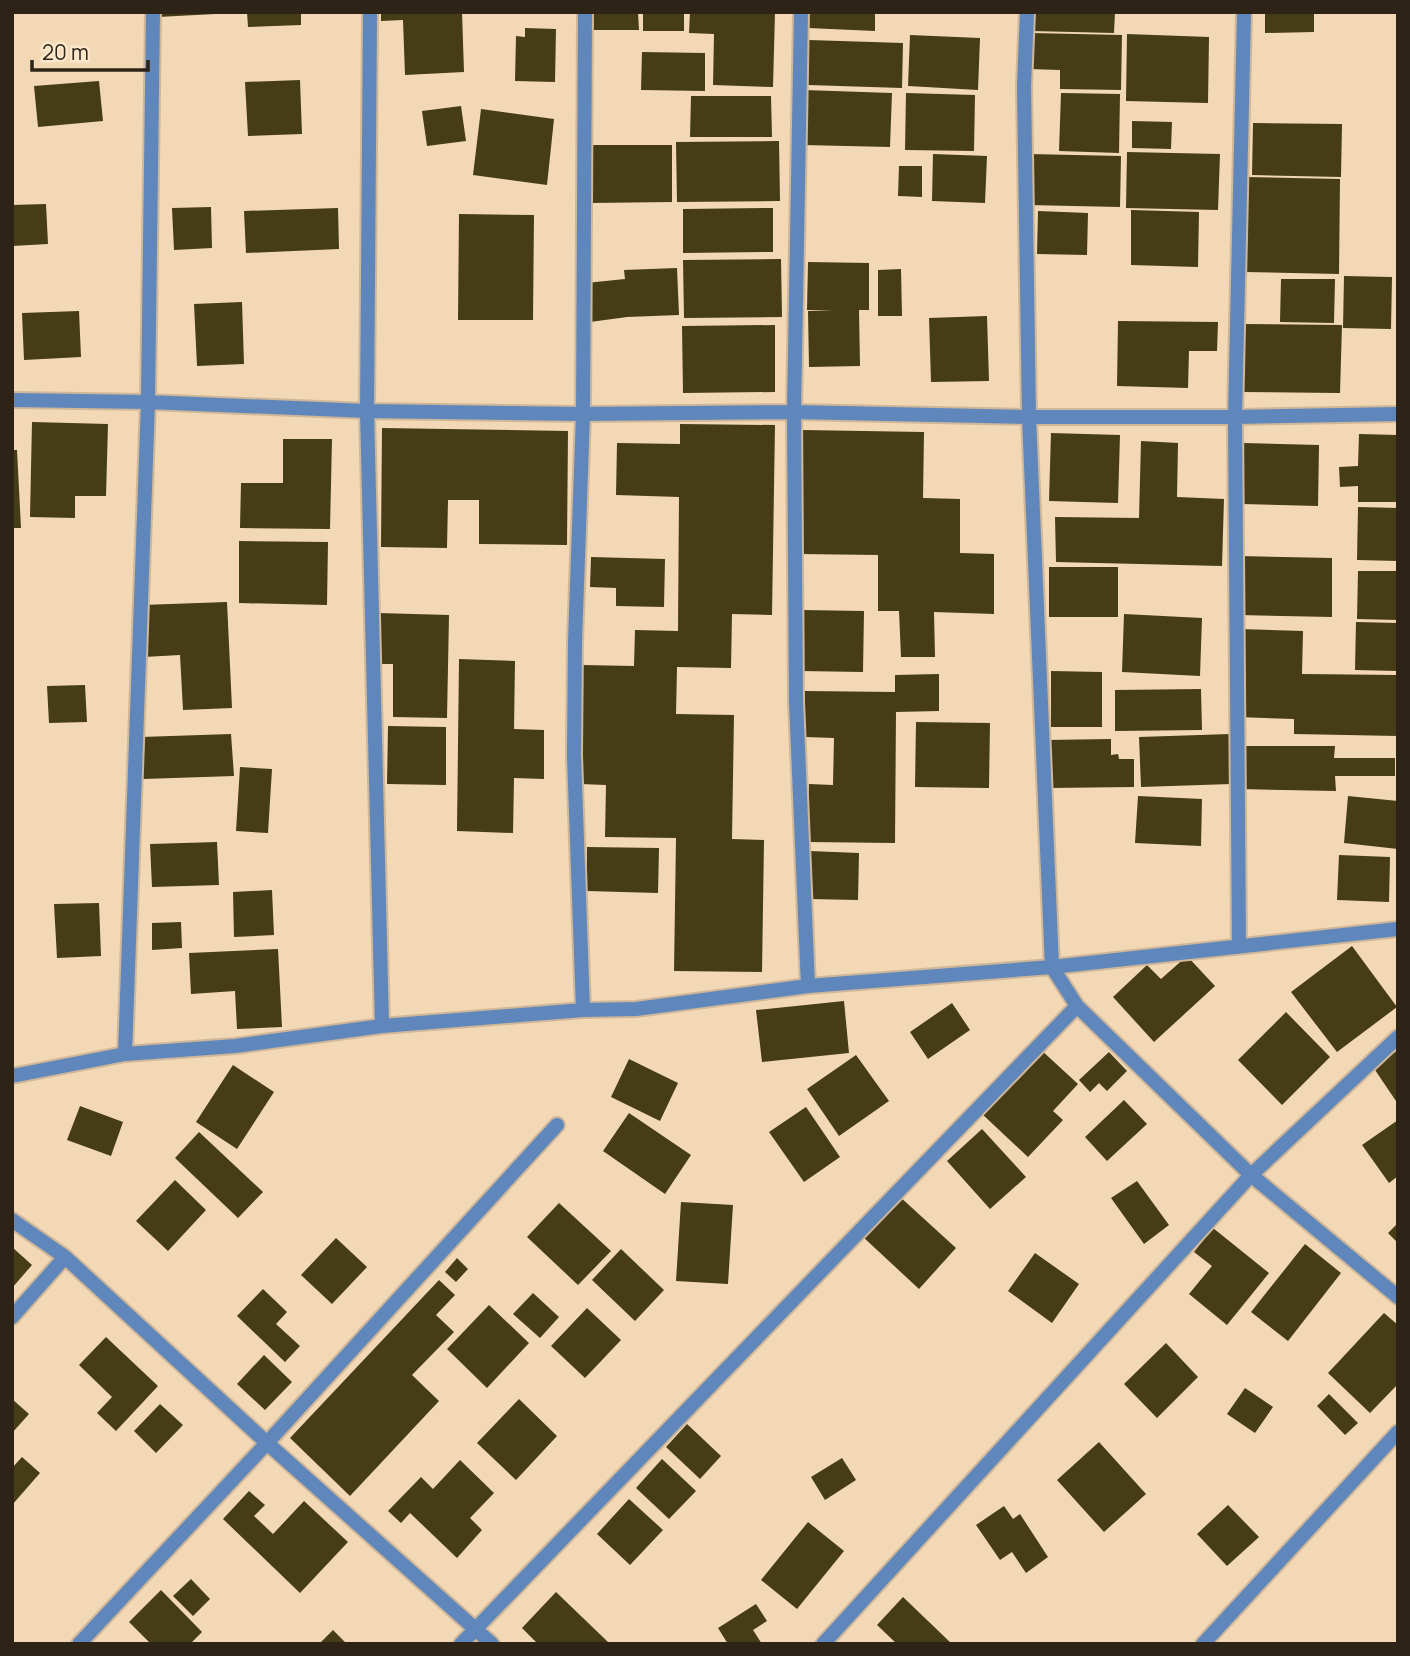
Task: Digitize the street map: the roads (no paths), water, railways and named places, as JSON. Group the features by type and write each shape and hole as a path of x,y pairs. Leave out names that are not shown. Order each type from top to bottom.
{"street":[{"path":"125,1054 148,402 153,12"},
{"path":"370,12 366,411 382,1026"},
{"path":"583,1010 574,755 583,414 585,12"},
{"path":"801,12 794,412 796,701 808,986"},
{"path":"1027,12 1024,86 1029,417 1052,967 1077,1006 1251,1175 1398,1297"},
{"path":"1239,946 1236,417 1244,12"},
{"path":"12,400 148,402 366,411 583,414 794,412 1029,417 1398,414"},
{"path":"12,1076 125,1054 235,1046 382,1026 583,1010 636,1009 808,986 1052,967 1398,929"},
{"path":"461,1644 1077,1006"},
{"path":"823,1644 1251,1175 1398,1037"},
{"path":"79,1644 267,1443 557,1125"},
{"path":"12,1220 65,1258 492,1644"},
{"path":"12,1317 65,1258"},
{"path":"1203,1644 1398,1432"}]}
